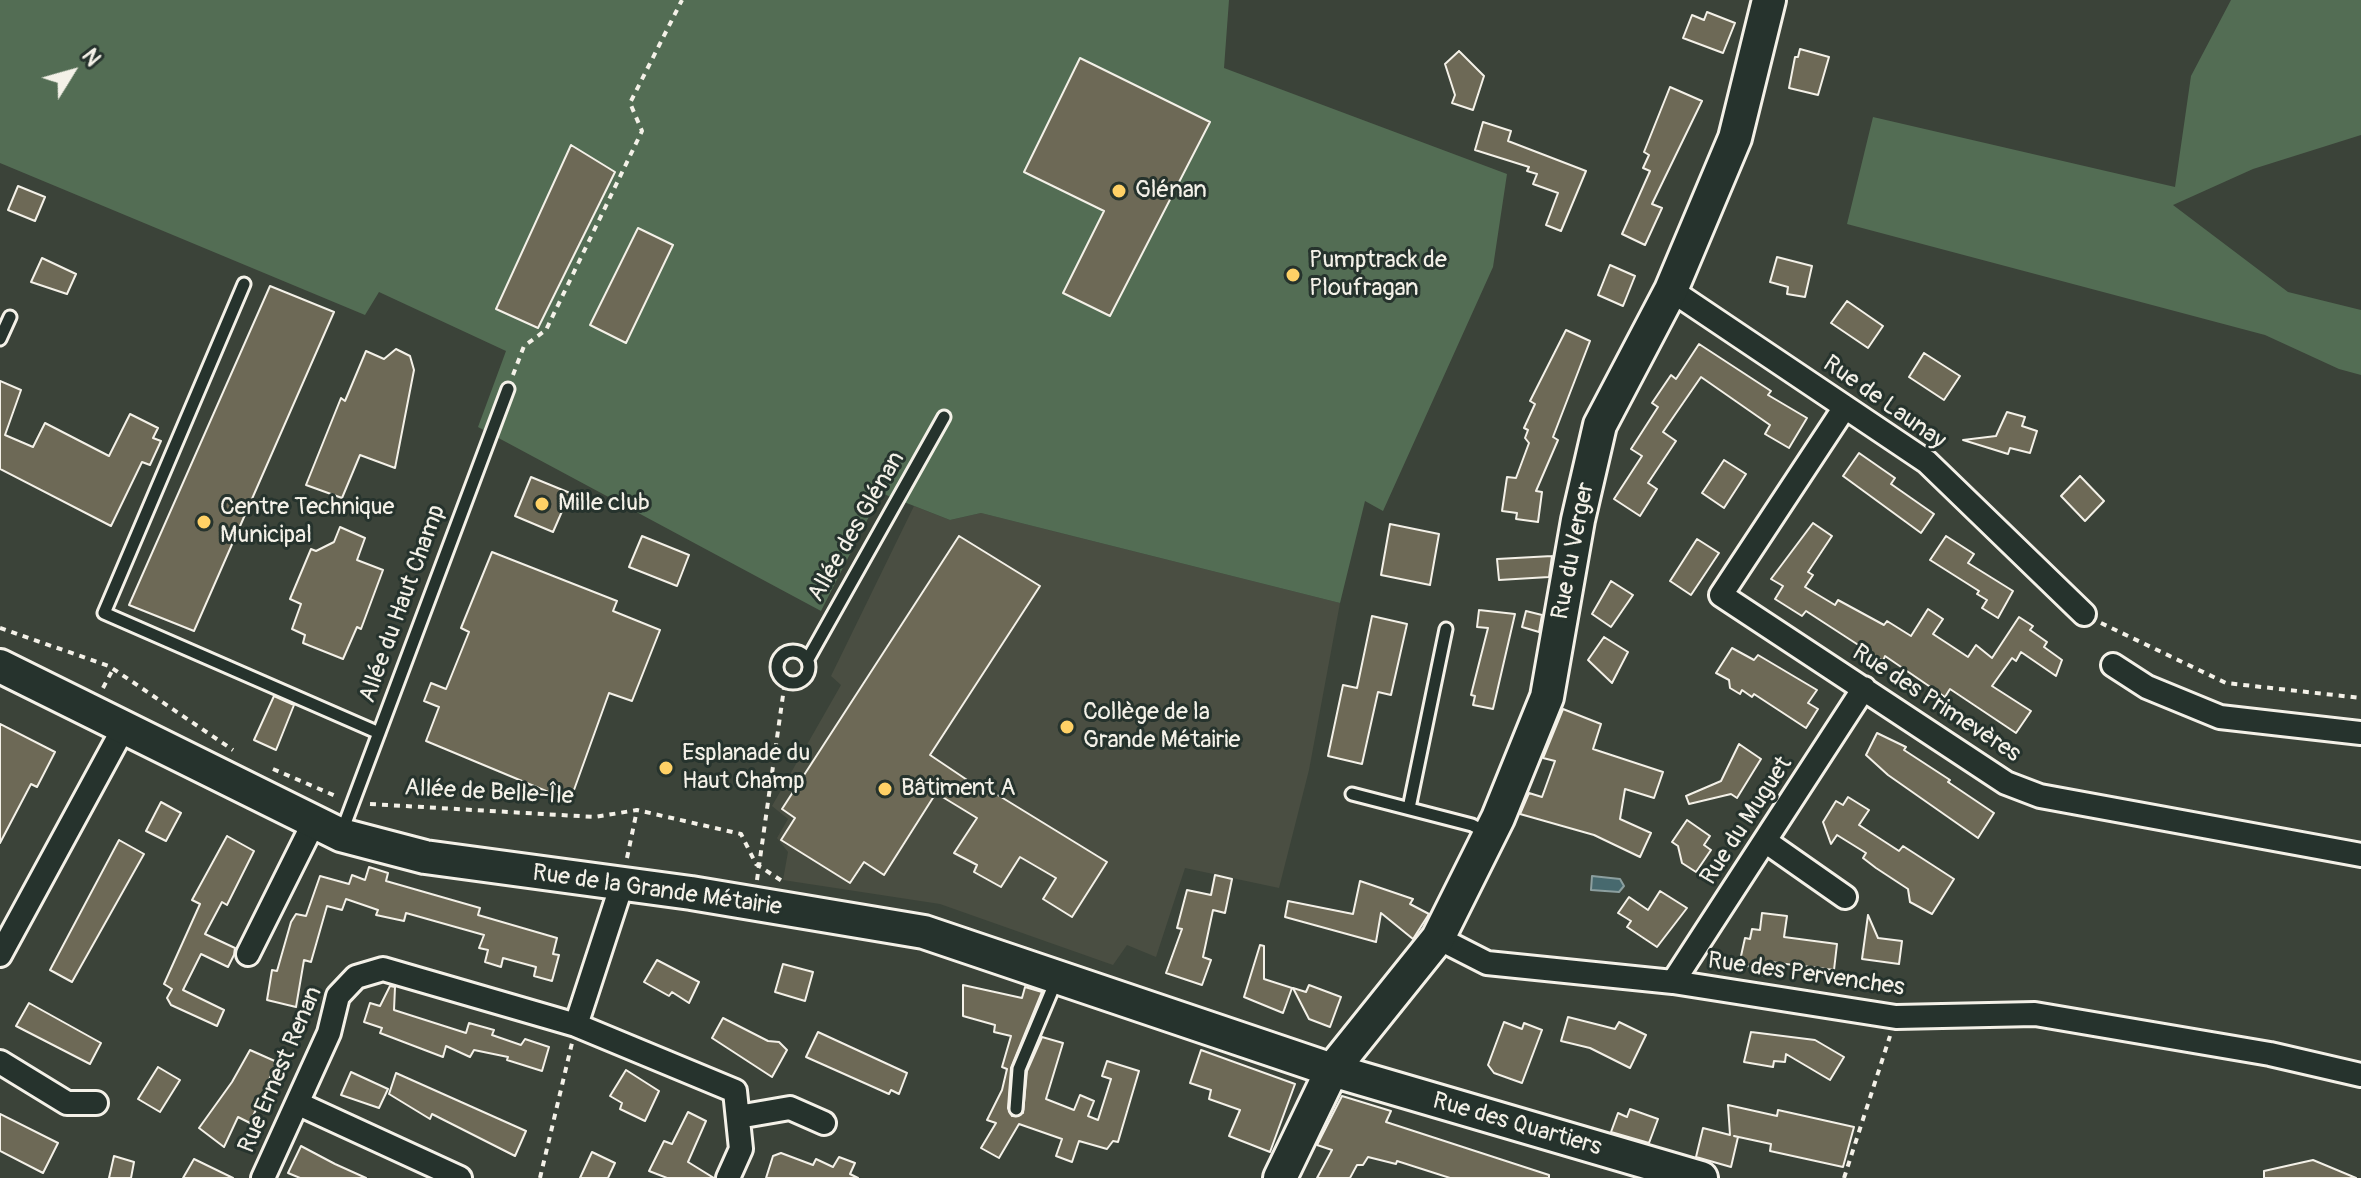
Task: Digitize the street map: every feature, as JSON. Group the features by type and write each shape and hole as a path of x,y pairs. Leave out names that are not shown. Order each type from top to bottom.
{"main road":[{"name":"Rue du Verger","path":"1280,1178 1332,1070 1438,938 1489,835 1547,697 1578,520 1600,425 1671,290 1735,138 1763,2"},
{"name":"Rue de la Grande Métairie","path":"0,666 327,829 425,857 757,904 924,932 1332,1070"},
{"name":"Rue des Quartiers","path":"1332,1070 1701,1178"}],"street":[{"name":"Rue de Launay","path":"1671,290 1927,462 2084,614"},
{"name":"Rue des Primevères","path":"1845,407 1721,595 2006,783 2040,796 2361,855"},
{"path":"2113,665 2147,687 2220,717 2361,733"},
{"name":"Rue du Muguet","path":"1673,982 1864,688"},
{"path":"0,955 8,919 123,729"},
{"path":"248,954 327,829"},
{"path":"1765,841 1845,897"},
{"path":"576,1025 622,884"},
{"name":"Rue des Pervenches","path":"1438,938 1487,963 1673,982 1896,1017 2035,1014 2270,1054 2361,1075"},
{"name":"Rue Ernest Renan","path":"263,1178 329,1033 338,996 356,977 383,969 576,1025 735,1091 738,1117"},
{"path":"0,1062 67,1103 96,1103"},
{"path":"299,1104 460,1178"},
{"path":"728,1178 741,1149 738,1117 790,1108 824,1123"}],"lane":[{"path":"244,284 104,613 379,733"},
{"path":"0,339 10,317"},
{"name":"Allée du Haut Champ","path":"327,829 353,803 508,389"},
{"name":"Allée des Glénan","path":"808,659 944,417"},
{"path":"1409,808 1446,629"},
{"path":"799,651 808,659 810,667 806,677 796,683 785,681 777,667 784,653 799,651"},
{"path":"1352,794 1472,825 1489,835"},
{"path":"1016,1109 1019,1069 1058,977"}],"path":[{"path":"508,389 524,346 546,330 642,131 630,103 682,0"},
{"path":"2084,614 2226,683 2361,698"},
{"path":"0,628 109,666 246,758"},
{"path":"757,904 756,864 785,681"},
{"name":"Allée de Belle-Île","path":"259,764 353,803 595,817 622,813"},
{"path":"622,884 637,810"},
{"path":"1844,1178 1896,1017"},
{"path":"540,1178 576,1025"}],"shaded area":[{"name":"Collège de la Grande Métairie","path":"914,506 950,520 981,513 1340,603 1309,770 1279,888 1185,868 1156,957 1127,945 1113,965 940,904 783,880 788,852 777,838 788,819 772,806 841,685 831,676"}],"green space":[{"path":"0,0 1229,0 1224,68 1507,174 1493,267 1383,511 1365,501 1340,603 981,513 950,520 881,493 821,611 478,427 506,351 379,292 365,315 0,163"},
{"path":"2231,0 2361,0 2361,135 2253,169 2173,205 2288,292 2361,310 2361,375 2339,369 2265,335 1847,224 1873,117 2175,187 2191,76"}],"water":[{"path":"1592,876 1620,879 1624,886 1619,892 1591,890"}],"building":[{"path":"1707,12 1735,23 1723,53 1683,38 1692,15 1704,20"},
{"path":"1800,49 1829,57 1818,95 1789,88 1795,57 1798,57"},
{"path":"1459,51 1484,76 1473,110 1452,103 1455,95 1445,64"},
{"name":"Glénan","path":"1080,58 1210,122 1110,316 1063,293 1104,211 1024,172"},
{"path":"1670,87 1702,101 1652,204 1662,208 1645,245 1622,234 1650,171 1643,168 1649,155 1644,152"},
{"path":"1483,122 1511,131 1508,141 1586,171 1561,231 1546,225 1558,193 1533,184 1537,174 1527,171 1529,167 1475,150"},
{"path":"571,145 615,172 538,328 496,309"},
{"path":"18,186 45,197 35,221 8,210"},
{"path":"638,228 673,245 626,343 590,325"},
{"path":"1777,257 1812,266 1805,297 1787,294 1788,287 1770,282"},
{"path":"42,258 76,274 67,294 31,282"},
{"path":"1610,265 1635,276 1623,306 1598,295"},
{"name":"Centre Technique Municipal","path":"270,286 334,312 194,631 129,605"},
{"path":"1847,301 1883,326 1868,348 1831,323"},
{"path":"1566,330 1590,341 1553,437 1558,440 1536,491 1542,492 1538,522 1516,519 1517,513 1502,511 1507,477 1516,478 1529,443 1525,438 1528,430 1524,428 1535,404 1530,401"},
{"path":"1699,344 1771,391 1768,395 1807,418 1789,448 1765,434 1770,425 1701,377 1663,432 1676,441 1648,483 1657,489 1640,516 1614,499 1642,456 1631,449 1658,407 1652,403 1671,375 1676,379"},
{"path":"396,349 410,356 414,370 395,468 360,455 342,498 306,485 341,398 345,401 366,351 384,359"},
{"path":"1924,353 1960,376 1944,400 1909,377"},
{"path":"0,381 21,390 5,435 33,447 45,423 109,456 130,414 158,428 153,438 161,441 150,465 142,462 111,526 0,469"},
{"path":"2007,412 2025,417 2022,426 2037,431 2030,453 2010,448 2008,454 1963,440 1996,436"},
{"path":"1859,453 1895,478 1891,484 1934,514 1921,533 1843,476"},
{"path":"1724,460 1746,474 1724,508 1702,493"},
{"path":"2080,476 2104,501 2085,521 2061,496"},
{"name":"Mille club","path":"531,477 570,493 553,532 515,516"},
{"path":"1813,523 1832,536 1808,572 1813,575 1805,587 1835,605 1838,600 1884,625 1887,621 1911,636 1928,609 1943,619 1933,634 1968,657 1976,645 1992,658 2019,617 2033,626 2030,630 2047,642 2044,647 2062,660 2056,676 2021,652 2016,661 2012,658 1992,686 2031,711 2016,733 1950,689 1945,697 1885,656 1883,661 1806,611 1802,616 1775,599 1783,586 1771,579"},
{"path":"1390,524 1439,534 1430,585 1381,575"},
{"path":"340,527 365,538 357,560 383,570 361,629 357,627 343,659 303,643 305,635 292,629 301,604 290,599 311,549 316,551 334,542"},
{"path":"642,536 689,555 677,586 629,567"},
{"path":"959,536 1040,586 930,755 991,796 993,792 1107,862 1072,917 1043,899 1056,878 1020,857 1001,887 974,872 977,865 954,853 977,818 936,793 884,875 864,862 850,883 781,840 795,818 782,809"},
{"path":"1946,536 1974,554 1968,563 2013,591 1998,618 1982,608 1987,600 1977,594 1979,591 1930,560"},
{"path":"1697,539 1719,553 1691,595 1670,581"},
{"path":"492,552 617,601 613,611 660,630 632,701 609,693 570,801 426,741 439,707 424,701 431,683 446,689 469,632 461,628"},
{"path":"1552,556 1549,577 1499,580 1497,559"},
{"path":"1611,581 1633,595 1611,627 1592,614"},
{"path":"1479,610 1515,614 1493,709 1473,705 1475,696 1471,695 1488,628 1477,627"},
{"path":"1526,611 1542,615 1539,632 1522,627"},
{"path":"1372,616 1407,624 1391,695 1378,692 1362,764 1328,756 1343,685 1357,688"},
{"path":"1604,637 1628,652 1612,683 1588,660"},
{"path":"1732,648 1754,660 1758,655 1817,690 1808,703 1818,709 1806,728 1754,694 1752,697 1742,690 1740,694 1730,688 1729,680 1716,673"},
{"path":"274,696 294,705 276,750 254,740"},
{"path":"1563,709 1601,724 1593,749 1663,772 1654,798 1625,789 1620,819 1651,833 1640,857 1594,835 1520,814 1529,793 1542,797 1555,761 1543,758"},
{"path":"0,724 55,752 37,787 31,784 0,843"},
{"path":"1877,733 1906,747 1904,750 1994,813 1978,838 1888,775 1866,755"},
{"path":"1739,744 1761,759 1737,798 1731,794 1689,804 1686,796 1721,781"},
{"path":"1848,797 1869,810 1859,825 1899,851 1903,846 1954,879 1932,914 1910,902 1908,889 1863,858 1866,853 1837,835 1831,844 1823,822 1836,801 1843,805"},
{"path":"161,802 181,813 166,841 146,831"},
{"path":"1687,820 1710,836 1704,845 1711,850 1696,872 1682,863 1678,846 1672,842"},
{"path":"227,836 254,851 227,905 222,902 205,934 235,948 234,955 228,967 201,954 183,990 224,1010 217,1026 171,1005 167,998 172,989 164,984 200,904 192,900"},
{"path":"119,840 144,854 72,982 50,970"},
{"path":"369,867 388,873 386,881 480,908 478,915 557,938 553,954 559,955 552,981 534,976 536,967 503,958 501,967 485,962 488,950 479,948 484,935 406,913 404,921 376,915 378,910 346,899 342,910 327,906 311,962 304,960 296,1007 267,1000 272,970 277,971 291,922 296,914 306,916 320,876 349,884 352,875 365,880"},
{"path":"1215,875 1232,879 1225,913 1213,910 1203,957 1211,960 1202,985 1166,973 1182,929 1177,928 1187,890 1211,895"},
{"path":"1360,881 1413,899 1410,904 1429,914 1413,939 1381,913 1376,942 1285,917 1288,901 1353,914"},
{"path":"1660,891 1687,908 1657,947 1627,927 1631,921 1618,913 1629,897 1648,910"},
{"path":"1762,913 1787,916 1784,937 1837,944 1834,970 1770,962 1768,976 1752,974 1753,967 1739,965 1745,938 1750,939 1752,929 1760,930"},
{"path":"1868,915 1878,938 1902,941 1899,964 1862,959"},
{"path":"1260,945 1264,946 1264,979 1292,988 1283,1013 1244,997"},
{"path":"657,960 699,982 689,1003 672,992 669,996 644,982"},
{"path":"783,964 813,972 805,1001 775,992"},
{"path":"963,985 1022,998 1025,987 1042,992 1011,1068 1008,1108 1012,1116 1023,1113 1027,1071 1042,1037 1063,1043 1046,1099 1074,1110 1080,1095 1094,1101 1088,1116 1098,1120 1111,1079 1102,1076 1107,1061 1139,1071 1118,1142 1113,1141 1107,1149 1079,1141 1072,1162 1056,1156 1062,1139 1019,1124 999,1158 981,1148 996,1123 987,1120 1002,1090 1007,1069 1002,1067 1011,1036 994,1032 995,1025 963,1016"},
{"path":"1309,985 1341,997 1330,1027 1309,1019 1293,988 1306,992"},
{"path":"390,986 395,987 394,1010 466,1033 469,1023 494,1030 492,1035 521,1045 525,1039 549,1047 542,1071 507,1060 508,1057 474,1050 470,1057 446,1046 443,1057 380,1033 382,1028 364,1022 370,1003 380,1006"},
{"path":"29,1003 101,1043 90,1064 16,1026"},
{"path":"1568,1017 1615,1029 1619,1022 1646,1035 1630,1068 1590,1048 1561,1041"},
{"path":"723,1018 768,1041 779,1042 787,1050 772,1077 712,1038"},
{"path":"1504,1022 1522,1029 1524,1023 1542,1030 1522,1083 1494,1073 1488,1065"},
{"path":"818,1032 907,1073 899,1094 891,1090 889,1094 806,1057"},
{"path":"1751,1032 1815,1040 1844,1057 1830,1080 1786,1054 1785,1062 1774,1061 1773,1067 1744,1062"},
{"path":"250,1050 277,1062 250,1123 238,1117 224,1147 199,1128 232,1082"},
{"path":"1201,1050 1295,1084 1270,1152 1229,1136 1240,1110 1209,1099 1211,1090 1190,1083"},
{"path":"158,1067 180,1080 160,1112 138,1099"},
{"path":"626,1070 659,1091 645,1121 620,1109 622,1103 610,1096"},
{"path":"351,1072 388,1089 379,1108 341,1095"},
{"path":"396,1073 526,1131 515,1156 432,1114 430,1119 389,1094"},
{"path":"1342,1096 1391,1111 1386,1122 1549,1175 1549,1178 1450,1178 1397,1161 1396,1164 1368,1157 1363,1165 1357,1165 1350,1178 1317,1178 1332,1150 1317,1145"},
{"path":"1728,1105 1777,1116 1778,1110 1854,1127 1843,1167 1770,1151 1771,1144 1734,1136 1738,1137 1731,1167 1696,1157 1703,1128 1730,1135"},
{"path":"1630,1109 1658,1119 1649,1143 1611,1132 1618,1113 1627,1117"},
{"path":"688,1112 706,1121 688,1162 714,1178 667,1178 649,1171 664,1141 672,1144"},
{"path":"0,1114 58,1143 43,1173 0,1151"},
{"path":"301,1146 366,1178 300,1178 288,1173"},
{"path":"592,1152 615,1163 608,1178 580,1178"},
{"path":"781,1153 813,1165 816,1159 833,1167 839,1157 855,1163 850,1174 858,1178 766,1178 773,1156"},
{"path":"114,1156 134,1162 131,1178 109,1178"},
{"path":"194,1159 233,1178 183,1178"},
{"path":"2313,1160 2356,1178 2264,1178 2264,1171"}],"place":[{"name":"Glénan","path":"1119,191"},
{"name":"Pumptrack de Ploufragan","path":"1293,275"},
{"name":"Mille club","path":"542,504"},
{"name":"Centre Technique Municipal","path":"204,522"},
{"name":"Collège de la Grande Métairie","path":"1067,727"},
{"name":"Esplanade du Haut Champ","path":"666,768"},
{"name":"Bâtiment A","path":"885,789"}]}
